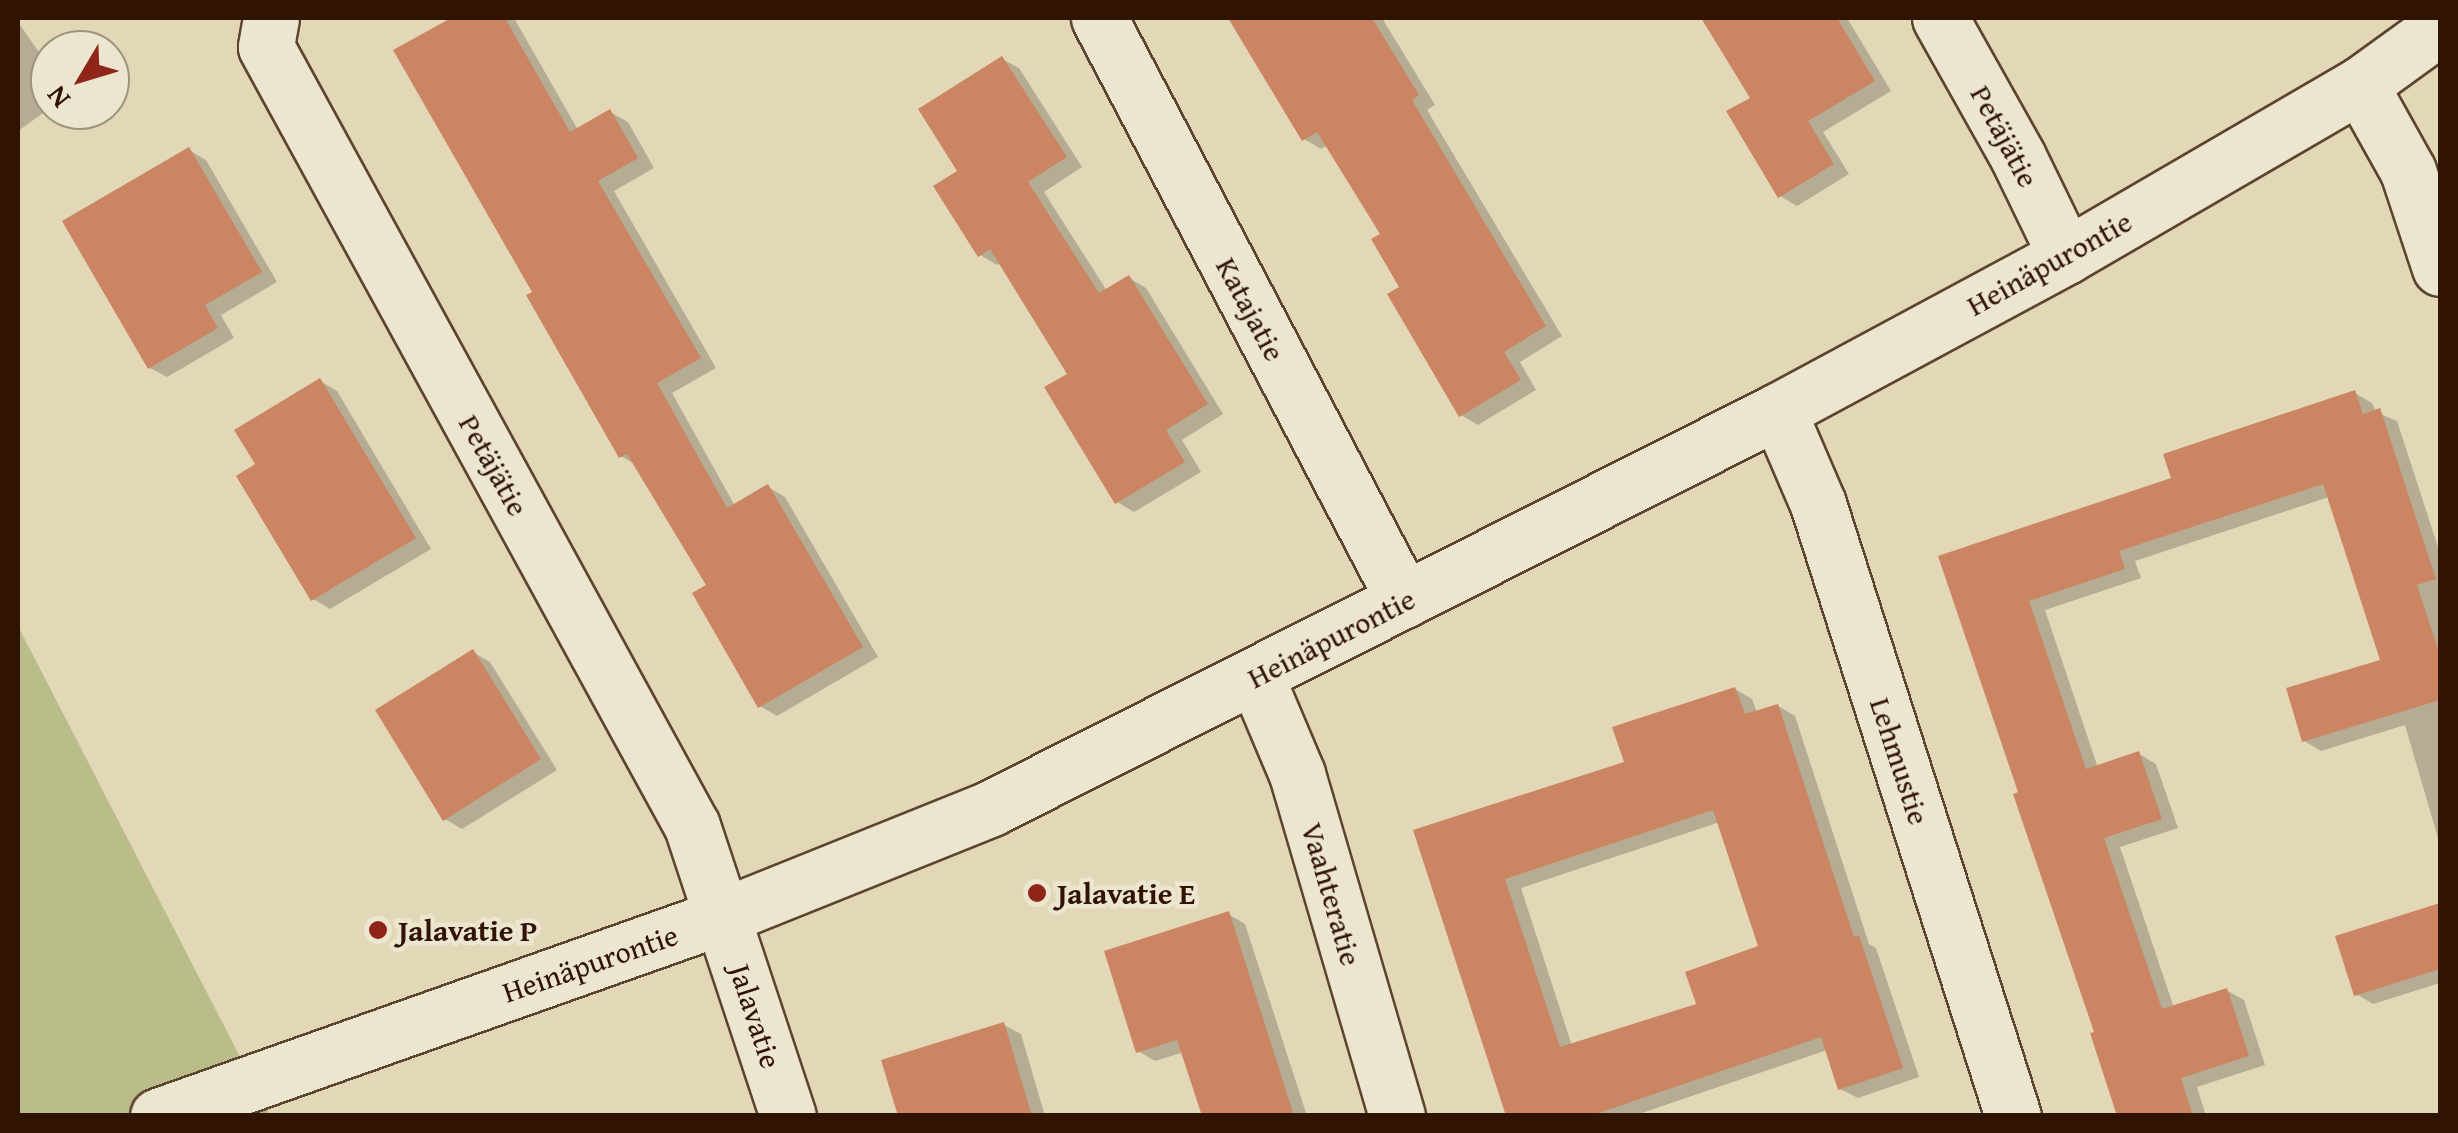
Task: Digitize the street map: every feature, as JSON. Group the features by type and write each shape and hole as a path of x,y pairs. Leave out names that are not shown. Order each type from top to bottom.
{"street":[{"name":"Petäjätie","path":"271,18 266,46 692,826 724,916"},
{"name":"Katajatie","path":"1099,18 1404,600"},
{"name":"Petäjätie","path":"1940,18 2018,157 2066,256"},
{"name":"Heinäpurontie","path":"158,1116 724,916 991,808 1778,411 2066,256 2360,85 2440,27"},
{"path":"2360,85 2408,171 2440,268"},
{"name":"Lehmustie","path":"1778,411 1818,504 2013,1116"},
{"name":"Vaahteratie","path":"1256,677 1296,774 1396,1116"},
{"name":"Jalavatie","path":"724,916 788,1116"}],"green space":[{"path":"18,626 270,1115 18,1115"}],"building":[{"path":"451,18 505,18 570,132 610,109 638,158 598,181 701,358 657,383 727,508 768,484 863,647 758,708 692,593 706,585 627,454 619,458 526,295 532,292 393,50"},
{"path":"1228,18 1372,18 1419,95 1412,100 1546,326 1504,352 1521,380 1459,417 1387,294 1399,287 1371,239 1380,234 1317,132 1302,141"},
{"path":"1701,18 1837,18 1875,81 1808,121 1834,164 1778,198 1726,111 1750,98"},
{"path":"1002,56 1067,157 1028,182 1099,293 1129,275 1208,404 1166,430 1185,462 1115,504 1044,387 1067,374 990,249 978,257 933,186 957,171 918,109"},
{"path":"189,147 262,272 205,305 218,328 148,369 62,221"},
{"path":"320,378 416,538 311,601 236,476 255,464 234,430"},
{"path":"2355,390 2363,414 2380,408 2436,579 2417,585 2440,655 2440,700 2302,742 2286,688 2380,660 2323,484 2119,551 2125,569 2029,601 2086,769 2139,751 2162,819 2104,838 2162,1009 2227,988 2249,1056 2181,1078 2193,1116 2117,1116 2090,1033 2094,1032 2013,794 2018,792 1938,556 2171,478 2163,454"},
{"path":"473,649 541,759 443,821 375,710"},
{"path":"1735,687 1745,714 1778,704 1854,937 1859,935 1903,1068 1838,1090 1821,1037 1590,1116 1506,1116 1413,830 1624,762 1612,727","holes":["1713,810 1758,946 1685,972 1696,1004 1560,1047 1505,879"]},
{"path":"2440,903 2440,969 2354,996 2335,936"},
{"path":"1229,911 1294,1116 1202,1116 1177,1040 1136,1053 1104,951"},
{"path":"1004,1022 1032,1116 898,1116 881,1060"}],"place":[{"name":"Jalavatie E","path":"1037,893"},
{"name":"Jalavatie P","path":"378,930"}]}
